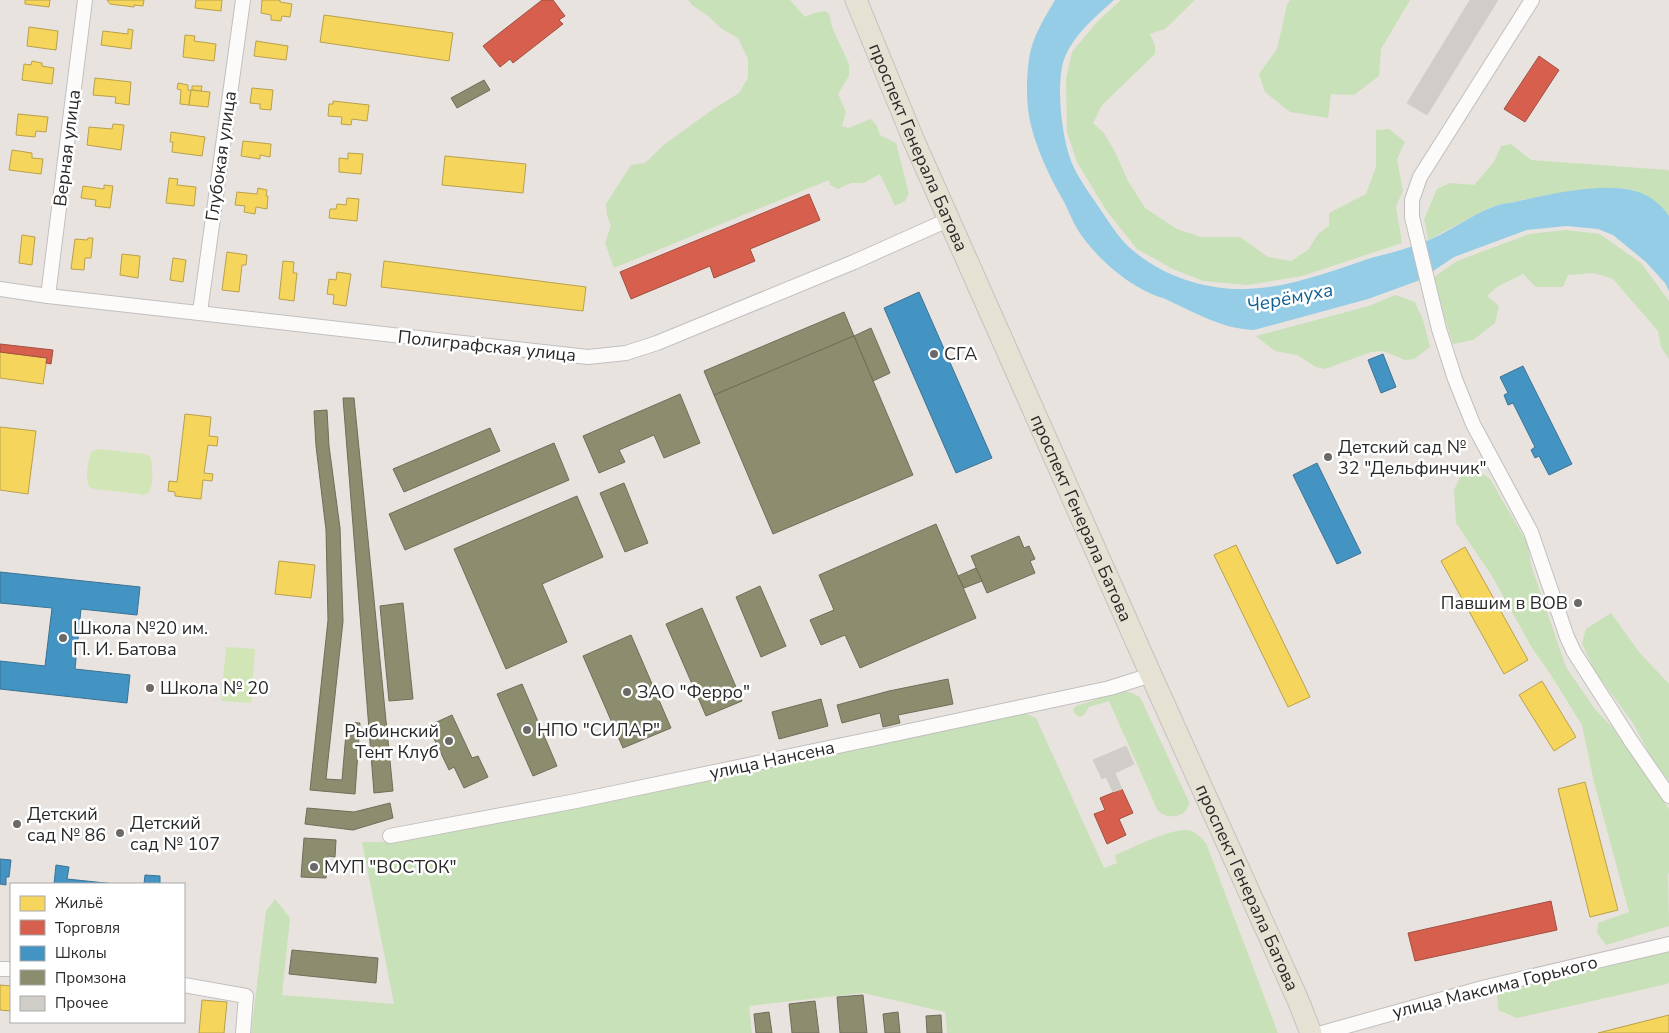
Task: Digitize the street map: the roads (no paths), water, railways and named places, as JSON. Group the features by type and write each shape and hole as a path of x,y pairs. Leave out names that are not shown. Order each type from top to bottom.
{"main road":[{"name":"проспект Генерала Батова","path":"856,0 914,141 1151,675 1274,946 1311,1033"}],"street":[{"name":"Верная улица","path":"48,296 86,0"},
{"name":"Глубокая улица","path":"200,312 243,0"},
{"path":"1532,0 1420,177 1412,200 1414,228 1439,329 1455,379 1465,405 1531,532 1567,637 1574,652 1631,741 1669,796"},
{"name":"Полиграфская улица","path":"0,290 578,357 626,353 657,344 854,262 950,219"},
{"name":"улица Нансена","path":"390,836 576,801 891,735 1110,688 1151,675"},
{"name":"улица Максима Горького","path":"1322,1033 1486,987 1669,944"},
{"path":"185,985 246,996 243,1033"}],"water":[{"name":"Черёмуха","path":"1055,0 1114,0 1076,38 1065,57 1060,89 1061,115 1065,140 1071,161 1077,173 1116,233 1136,253 1170,274 1196,283 1223,288 1253,289 1287,284 1422,243 1497,206 1562,192 1608,188 1635,191 1650,197 1669,216 1669,291 1665,283 1646,262 1613,235 1598,229 1566,226 1527,230 1454,257 1420,280 1368,299 1254,330 1218,323 1151,294 1114,270 1083,238 1052,179 1036,143 1027,102 1029,59 1036,36"}],"place":[{"name":"СГА","path":"934,354"},
{"name":"Детский сад № 32 \"Дельфинчик\"","path":"1328,457"},
{"name":"Павшим в ВОВ","path":"1578,603"},
{"name":"Школа №20 им. П. И. Батова","path":"63,638"},
{"name":"Школа № 20","path":"150,688"},
{"name":"ЗАО \"Ферро\"","path":"627,692"},
{"name":"НПО \"СИЛАР\"","path":"527,730"},
{"name":"Рыбинский Тент Клуб","path":"449,741"},
{"name":"Детский сад № 86","path":"17,824"},
{"name":"Детский сад № 107","path":"120,833"},
{"name":"МУП \"ВОСТОК\"","path":"314,867"}]}
